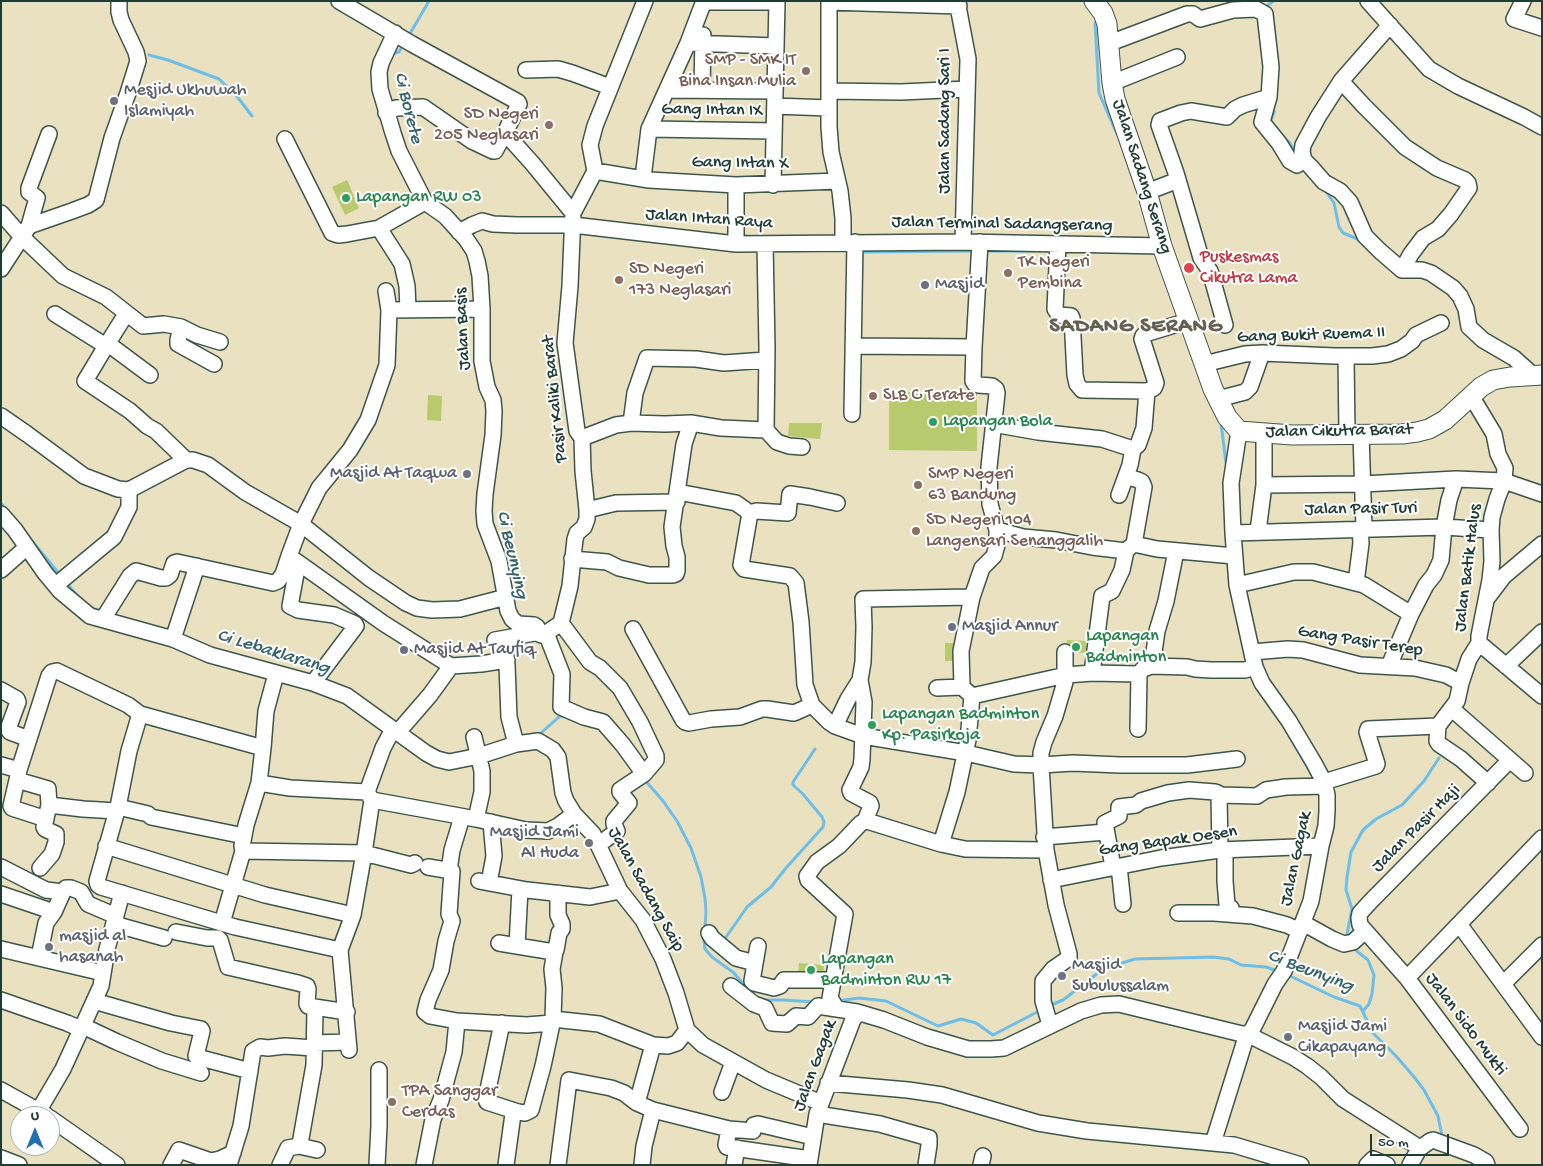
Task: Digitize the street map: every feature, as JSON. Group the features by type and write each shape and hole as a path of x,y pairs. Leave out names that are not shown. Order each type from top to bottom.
{"main road":[{"name":"Jalan Sadang Serang","path":"1094,1 1106,18 1114,41 1112,83 1115,99 1147,192 1162,246 1218,399 1228,417 1239,431"},
{"name":"Jalan Cikutra Barat","path":"1239,431 1292,436 1402,434 1429,429 1445,420 1481,387 1493,380 1534,374"}],"street":[{"path":"25,232 96,200 112,138 138,61 136,52 118,12 119,1"},
{"path":"339,1 519,104 495,151 491,151 472,141 423,108 389,112"},
{"path":"573,219 594,171 590,145 595,126 645,1"},
{"path":"1106,1 1114,41 1187,14 1203,19 1230,6 1256,9 1265,14 1272,67 1269,97 1262,118 1263,125 1279,143 1293,164 1297,165 1304,160"},
{"path":"1368,1 1430,68 1458,86 1542,127"},
{"path":"1523,1 1514,19 1542,28"},
{"path":"704,2 777,2 773,184"},
{"path":"643,178 649,128 688,43 704,2"},
{"path":"702,90 704,2"},
{"path":"852,414 853,346 849,242 831,152 829,2 958,4"},
{"name":"Jalan Sadang Sari I","path":"958,4 968,59 963,242"},
{"path":"1390,25 1341,81 1318,117 1302,145 1304,160 1324,182 1340,191 1350,202 1365,236 1380,251 1402,270 1422,270 1453,288 1460,296 1466,309 1469,327 1483,340 1514,358 1534,374"},
{"name":"Jalan Basis","path":"401,37 385,55 381,63 379,72 380,89 389,112 399,151 425,202 445,216 466,239 474,251 477,260 482,310 482,360 487,386 493,400 494,411 484,511 485,524 499,561 508,611 512,619 518,624 534,625 543,634"},
{"path":"688,43 776,46"},
{"path":"1112,83 1177,58"},
{"path":"526,70 558,69 572,72 610,87"},
{"path":"1341,81 1406,148 1437,168 1468,183 1469,188 1451,214 1438,229 1423,238 1402,270"},
{"path":"829,91 901,92 967,89"},
{"path":"667,90 702,90 775,98 829,108"},
{"path":"1225,325 1210,271 1201,258 1178,180 1158,125 1160,121 1191,111 1227,117 1235,109 1269,97"},
{"name":"Gang Intan IX","path":"649,128 774,131"},
{"path":"505,133 532,163 573,219"},
{"path":"1,269 25,232 37,198 29,192 29,188 49,134"},
{"path":"285,138 332,233 347,234 379,228 425,202"},
{"name":"Gang Intan X","path":"594,171 643,178 736,185 837,181"},
{"path":"1147,192 1178,180"},
{"path":"736,185 736,244"},
{"path":"1,213 25,232 63,276 106,297 143,326 164,324 181,327 220,342"},
{"name":"Jalan Intan Raya","path":"459,232 472,224 482,221 493,224 517,225 573,219 736,244 849,242"},
{"name":"Pasir Kaliki Barat","path":"573,219 565,343 577,431 582,438 583,471 588,510"},
{"path":"379,228 402,264 407,286 408,310"},
{"name":"Jalan Terminal Sadangserang","path":"849,242 980,242 1162,246"},
{"path":"941,844 957,792 966,753 967,692 961,651 972,597 982,568 994,556 997,545 997,530 990,504 990,457 997,393 996,389 992,386 978,385 973,381 980,242"},
{"path":"765,244 766,430 777,442 789,446 802,447"},
{"path":"1058,244 1055,309 1059,315 1071,316 1072,318 1075,375 1077,384 1082,390 1147,390 1154,388 1156,383 1142,339 1143,336 1188,321"},
{"path":"315,680 333,655 356,629 356,626 334,615 298,610 290,606 293,559 301,524 319,488 350,450 368,420 387,366 389,310 386,291"},
{"path":"389,310 482,310"},
{"path":"54,314 106,345 150,375"},
{"path":"126,314 85,381 156,431 186,460"},
{"name":"Gang Bukit Ruema II","path":"1204,364 1245,354 1262,353 1346,356 1388,354 1401,349 1416,335 1441,323"},
{"path":"181,327 178,344 214,364"},
{"path":"853,346 974,347"},
{"path":"1218,399 1245,392 1250,387 1262,353"},
{"path":"1346,356 1354,434 1363,484 1361,543 1356,582"},
{"path":"631,423 635,393 647,358 696,359 724,363 766,360"},
{"path":"1119,495 1130,465 1133,449 1138,445 1144,428 1147,390"},
{"path":"1469,397 1480,410 1494,434 1498,454 1505,468 1504,481"},
{"path":"1,416 84,476 118,489 129,490 186,460 193,460 208,465 245,492 301,524 369,578 406,603 417,608 432,610 460,609 506,597"},
{"path":"582,438 616,425 631,423 691,423 721,428 766,430"},
{"path":"572,559 607,562 619,568 649,575 673,575 677,571 677,552 674,546 672,527 684,444 691,423"},
{"path":"993,424 1038,432 1102,439 1133,449"},
{"name":"Jalan Gagak","path":"810,1162 819,1109 857,1012 884,1020 926,1037 968,1049 1004,1048 1081,1011 1101,1005 1119,1004 1242,1034 1248,1034 1252,1030 1284,970 1311,901 1326,826 1327,795 1314,763 1294,728 1262,683 1254,659 1237,585 1234,556 1231,483 1239,431"},
{"path":"1258,531 1264,486 1264,433"},
{"path":"1092,673 1102,596 1112,591 1122,570 1130,548 1144,486 1142,482 1126,476"},
{"path":"1389,666 1411,614 1441,560 1444,527 1456,479"},
{"path":"1264,486 1363,484 1456,479 1504,481 1542,494"},
{"name":"Jalan Batik Halus","path":"1504,481 1492,516 1492,561 1479,643 1542,696"},
{"path":"60,581 114,537 129,507 129,490"},
{"path":"514,741 507,698 507,660 500,640 543,634 561,623 570,586 575,539 577,532 584,527 588,510 616,503 677,497 736,503 750,512 788,513 790,494 837,503"},
{"path":"750,512 741,565 744,568 790,576 796,583 805,685 812,705 835,726 863,736 966,753 1014,764 1187,765 1237,759"},
{"name":"Jalan Sadang Saip","path":"1,514 27,547 60,581 60,591 90,616 105,616 175,636 210,655 276,674 315,680 347,696 437,759 449,762 477,750 514,741 538,741 553,750 558,757 563,793 574,814 593,834 620,891 643,920 663,959 687,1030"},
{"name":"Jalan Pasir Turi","path":"1233,532 1444,527 1491,530"},
{"path":"997,530 1023,537 1056,540 1092,547 1157,549 1234,556"},
{"path":"1486,599 1504,576 1542,544"},
{"path":"1,570 27,547"},
{"path":"1138,729 1145,670 1166,601 1176,551"},
{"path":"105,616 130,576 136,571 166,578 170,575 175,562 273,582 278,581 293,559"},
{"path":"293,559 383,623 451,666 507,660"},
{"path":"175,636 197,566"},
{"path":"1237,585 1285,574 1313,572 1364,585 1411,614"},
{"path":"834,1005 830,998 845,914 808,880 807,876 817,862 839,846 865,821 871,806 870,803 850,790 862,759 864,702 860,680 863,662 863,599 972,597"},
{"path":"561,623 590,662 600,668 620,688 640,722 656,758 644,774 620,790 629,803 614,821 617,831 598,845"},
{"path":"633,628 682,720 685,722 740,717 762,709 794,713 812,705"},
{"path":"1506,666 1542,632"},
{"path":"543,634 562,674 561,707 584,717 603,722 644,774"},
{"path":"1123,904 1105,822 1119,816 1119,807 1136,805 1141,801 1168,793 1189,790 1215,792 1219,795 1257,796 1266,790 1324,784 1376,766 1367,732 1368,729 1438,726 1455,712 1460,683 1469,658 1479,643"},
{"name":"Gang Pasir Terep","path":"937,688 967,692 1066,675 1187,667 1211,670 1245,670 1254,659 1288,649 1303,650 1360,665 1415,668 1446,675 1460,683"},
{"path":"1050,1026 1044,1005 1043,980 1069,956 1056,905 1045,843 1041,753 1055,716 1066,675 1065,652"},
{"path":"171,1165 179,1150 211,1161 231,1159 241,1126 252,1054 256,1048 349,1046 340,950 353,915 364,853 370,796 383,748 430,695 451,666"},
{"path":"263,748 140,714 128,705 70,677 57,671 52,672 49,676 29,739 11,806 12,808 48,812 117,809 148,814 151,817 244,843 364,853 410,865 422,865 455,871"},
{"path":"222,923 259,783 266,711 276,674"},
{"path":"835,726 860,680"},
{"path":"1,690 17,698 18,702 8,728 10,732 29,739"},
{"path":"1455,712 1525,773"},
{"path":"140,714 97,881 98,885 222,923 340,950"},
{"path":"1438,726 1437,741 1439,744 1461,759 1488,784"},
{"path":"477,750 482,771 482,792 476,819 452,850 455,871 449,914 452,921 440,970 428,1000 426,1012 430,1016 457,1021 527,1025 552,1021 599,1024 653,1046 668,1046 677,1043 687,1030 702,1045 819,1109 929,1138 930,1145 926,1165"},
{"name":"Jalan Pasir Haji","path":"1365,931 1360,925 1360,913 1510,760"},
{"path":"1,765 48,789 48,812 44,827 56,834 56,842 52,854 40,868"},
{"path":"259,783 370,796 388,802 526,830 548,831 574,814"},
{"path":"1219,795 1227,905 1231,908 1231,914"},
{"path":"476,819 494,856 484,882 520,889 590,897 620,891"},
{"path":"865,821 941,844 965,849 1045,843 1106,832"},
{"name":"Jalan Sido Mukti","path":"1520,1129 1407,978 1542,838"},
{"path":"106,846 265,895 353,915"},
{"name":"Gang Bapak Oesen","path":"1051,880 1161,858 1222,850 1321,846"},
{"path":"1,867 46,890 63,892"},
{"path":"39,957 46,923 54,912 63,892 66,888 77,889 88,904 115,920 170,935 218,938 228,967 306,986 308,989 307,1004 315,1008 346,1012"},
{"path":"517,946 520,889"},
{"path":"49,1106 63,1069 101,986 122,893"},
{"path":"502,1023 486,1099 487,1102 525,1113 531,1110 543,1066 552,1021 554,988 552,969 558,933 562,929 558,915 558,893"},
{"path":"1,894 54,912"},
{"path":"1178,913 1253,916 1301,927 1344,944 1353,942 1365,931 1407,978"},
{"path":"1459,924 1542,1037"},
{"path":"709,933 712,938 736,958 755,963"},
{"path":"499,943 555,952"},
{"path":"1503,984 1542,945"},
{"path":"758,946 752,981 754,983 774,988 780,986 784,980 833,980"},
{"path":"2,953 39,957 103,973"},
{"path":"731,986 754,1004 765,1008 772,1023 787,1024 796,1016 808,1017 818,1006 834,1005 857,1012"},
{"path":"1,1000 67,1022 162,1061 201,1073"},
{"path":"94,1001 171,1023 201,1029 197,1057 250,1071"},
{"path":"299,1146 314,1066 315,1008"},
{"path":"424,1165 433,1119 441,1100 454,1052 457,1021"},
{"path":"1213,1142 1248,1034 1307,1066 1343,1099 1420,1148"},
{"path":"637,1103 653,1046"},
{"path":"722,1092 733,1062"},
{"path":"377,1165 379,1070"},
{"path":"558,1165 569,1080 611,1088 624,1093 637,1103 653,1110 728,1129 752,1131 754,1125 758,1124 813,1137"},
{"path":"828,1083 942,1095 1031,1121 1087,1131 1234,1145 1301,1165"},
{"path":"1,1090 29,1106"},
{"path":"642,1165 644,1146 653,1110"},
{"path":"506,1165 513,1114 518,1112"},
{"path":"60,1125 117,1165"},
{"path":"728,1129 726,1146 810,1162"},
{"path":"1410,1165 1420,1148 1433,1140 1474,1155 1482,1159 1487,1165"},
{"path":"280,1165 288,1148 299,1146 317,1150"},
{"path":"734,1165 738,1148"},
{"path":"1,1158 19,1165"},
{"path":"1367,1165 1373,1158 1387,1165"}],"green space":[{"name":"Lapangan RW 03","path":"347,180 359,208 345,215 332,187"},
{"name":"Lapangan Bola","path":"889,392 977,393 977,451 889,450"},
{"path":"428,395 442,396 441,421 427,420"},
{"path":"789,423 822,423 820,439 788,436"},
{"name":"Lapangan Badminton","path":"1067,640 1086,641 1086,653 1066,652"},
{"path":"945,643 954,643 954,661 945,661"},
{"name":"Lapangan Badminton RW 17","path":"799,963 824,965 823,977 798,976"}],"water":[{"path":"1,501 86,604 110,613 83,608 1,509"}],"waterway":[{"name":"Ci Borete","path":"408,37 429,1"},
{"path":"1266,10 1266,7 1273,1"},
{"path":"1095,23 1099,93 1117,134"},
{"name":"Ci Borete","path":"391,54 399,52 403,45"},
{"path":"149,55 219,79 236,95 252,116"},
{"path":"1270,123 1274,112 1272,105"},
{"path":"1282,136 1290,143 1296,155"},
{"path":"1325,190 1334,203 1339,227 1343,233 1360,240"},
{"path":"740,235 754,237"},
{"path":"862,252 973,251"},
{"path":"985,251 1034,251"},
{"path":"1221,423 1226,463"},
{"name":"Ci Lebaklarang","path":"557,712 560,716 568,717"},
{"name":"Ci Lebaklarang","path":"534,735 541,733 560,716"},
{"path":"1284,727 1312,775"},
{"path":"724,940 747,907 771,887 823,827 822,817 793,785 793,782 815,749"},
{"path":"1346,939 1352,909 1346,890 1351,852 1363,830 1376,819 1402,805 1424,781 1439,758"},
{"name":"Ci Beunying","path":"644,779 677,821 691,848 701,877 705,898 705,949 712,957 734,973 749,991"},
{"path":"1353,948 1368,960 1374,975 1369,1004 1363,1011"},
{"name":"Ci Beunying","path":"1049,1006 1063,1000 1103,969 1135,959 1213,957 1229,959 1241,965 1266,967 1277,971"},
{"name":"Ci Beunying","path":"1288,975 1334,997 1360,1006 1373,1033 1396,1056 1424,1090 1438,1116 1442,1136 1445,1137"},
{"name":"Ci Beunying","path":"837,1001 859,998 886,1001 938,1026 961,1019 976,1023 993,1035 1041,1010"},
{"name":"Ci Beunying","path":"763,1000 814,1002"}],"place":[{"name":"SMP - SMK IT Bina Insan Mulia","path":"806,71"},
{"name":"Mesjid Ukhuwah Islamiyah","path":"114,101"},
{"name":"SD Negeri 205 Neglasari","path":"549,125"},
{"name":"Lapangan RW 03","path":"346,198"},
{"name":"Puskesmas Cikutra Lama","path":"1189,268"},
{"name":"TK Negeri Pembina","path":"1008,273"},
{"name":"SD Negeri 173 Neglasari","path":"619,280"},
{"name":"Masjid","path":"925,285"},
{"name":"SLB C Terate","path":"873,396"},
{"name":"Lapangan Bola","path":"933,422"},
{"name":"Masjid At Taqwa","path":"467,474"},
{"name":"SMP Negeri 63 Bandung","path":"918,485"},
{"name":"SD Negeri 104 Langensari Senanggalih","path":"916,531"},
{"name":"Masjid Annur","path":"952,627"},
{"name":"Lapangan Badminton","path":"1076,647"},
{"name":"Masjid At Taufiq","path":"404,650"},
{"name":"Lapangan Badminton Kp. Pasirkoja","path":"872,725"},
{"name":"Masjid Jami Al Huda","path":"589,843"},
{"name":"masjid al hasanah","path":"49,947"},
{"name":"Lapangan Badminton RW 17","path":"811,970"},
{"name":"Masjid Subulussalam","path":"1062,976"},
{"name":"Masjid Jami Cikapayang","path":"1288,1037"},
{"name":"TPA Sanggar Cerdas","path":"392,1102"}],"district":[{"name":"SADANG SERANG","path":"1136,328"}]}
